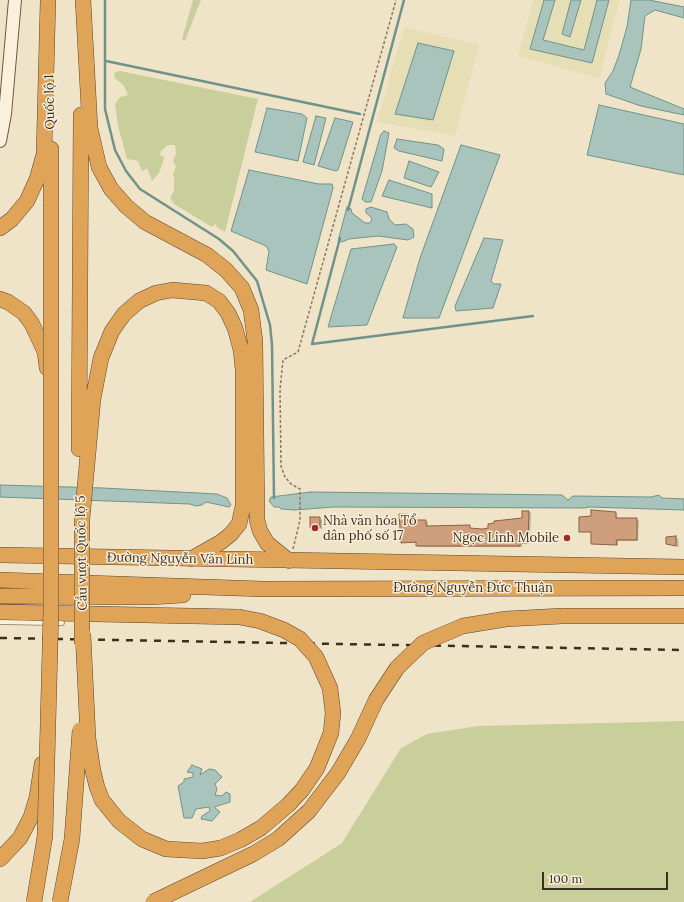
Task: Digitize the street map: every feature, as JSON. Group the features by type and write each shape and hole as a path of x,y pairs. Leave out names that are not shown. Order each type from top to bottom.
{"highway":[{"name":"Quốc lộ 1","path":"48,0 51,204 51,458"},
{"path":"0,228 12,219 27,201 37,179 44,154 48,0"},
{"path":"82,0 90,128 99,167 111,190 126,206 145,222 207,256 226,270 242,288 251,310 254,341 257,520 260,531 267,543 289,561"},
{"name":"Cầu vượt Quốc lộ 5","path":"60,902 72,839 80,733 83,634 82,519 79,458 82,0"},
{"path":"82,519 93,399 102,358 112,331 124,314 139,301 156,293 172,290 206,293 219,302 228,313 235,328 240,350 242,370 243,506 241,519 237,528 221,542 190,559"},
{"path":"0,299 24,313 38,335 45,352 48,370 51,458 51,610 45,836 34,902"},
{"name":"Đường Nguyễn Văn Linh","path":"0,555 289,561"},
{"name":"Đường Nguyễn Đức Thuận","path":"289,561 684,567"},
{"name":"Đường Nguyễn Văn Linh","path":"0,580 263,589"},
{"name":"Đường Nguyễn Đức Thuận","path":"263,589 684,588"},
{"path":"0,596 151,597 263,589"},
{"path":"0,612 239,617 260,621 284,630 300,639 316,657 330,688 333,713 331,733 318,768 306,785 288,805 261,828 240,840 220,848 202,851 166,849 142,839 119,822 102,800 96,787 88,738 83,634"},
{"path":"153,902 253,854 278,839 309,810 338,773 358,739 376,700 397,668 423,643 463,626 506,619 562,616 684,616"},
{"path":"0,859 17,842 31,817 37,797 47,731"}],"main road":[{"path":"0,141 6,114 15,0"}],"lane":[{"path":"0,622 62,623"}],"path":[{"path":"289,561 298,531 301,510 300,489 291,484 285,477 281,466 280,390 284,360 298,352 396,0"}],"shaded area":[{"path":"533,0 620,0 599,78 518,56"},
{"path":"404,27 479,45 455,136 377,122"}],"green space":[{"path":"193,0 201,0 185,41 182,39"},
{"path":"120,71 258,99 225,232 218,228 215,224 212,227 174,204 170,198 174,190 173,174 176,166 173,161 176,154 175,145 168,145 161,151 160,156 164,156 163,162 159,173 152,181 147,168 142,171 138,161 127,159 118,126 115,104 120,97 128,95 124,86 114,77 115,72"},
{"path":"684,721 684,902 250,902 342,843 401,748 427,734 478,726"}],"water":[{"path":"544,0 555,0 543,40 584,50 597,0 609,0 592,63 530,49"},
{"path":"571,0 581,0 570,37 562,34"},
{"path":"631,0 649,0 684,7 684,18 655,10 645,16 641,49 630,87 684,109 684,115 641,106 606,94 605,83 613,71 619,55 627,27"},
{"path":"418,43 454,51 433,120 395,114"},
{"path":"599,105 684,124 684,175 587,155"},
{"path":"267,108 302,114 307,118 298,161 255,152"},
{"path":"316,116 326,118 314,165 303,162"},
{"path":"335,118 353,122 338,170 336,171 318,166"},
{"path":"384,131 389,133 382,171 371,202 365,202 362,199 381,134"},
{"path":"397,139 438,145 444,149 442,161 399,151 394,148"},
{"path":"461,145 500,155 439,318 403,318 420,258"},
{"path":"409,161 439,172 431,187 404,178"},
{"path":"249,170 319,184 332,184 333,188 307,284 266,270 269,251 266,246 231,231"},
{"path":"389,180 432,194 432,208 382,196"},
{"path":"347,207 365,223 370,223 372,219 366,213 366,209 371,207 387,212 389,219 395,225 406,224 413,229 414,237 408,240 378,236 349,239 342,242 338,241"},
{"path":"484,238 503,240 491,281 494,284 501,284 493,308 456,311 455,306"},
{"path":"394,244 397,247 367,325 328,327 351,249"},
{"path":"0,485 103,488 217,494 227,498 231,505 229,507 206,502 202,505 196,506 190,504 0,497"},
{"path":"311,492 562,495 568,500 573,496 651,497 659,495 662,498 684,499 684,510 590,507 333,507 295,510 274,507 269,501 271,497"},
{"path":"192,765 202,769 200,775 209,769 215,770 222,777 215,784 217,789 215,795 222,796 226,792 230,794 230,802 214,807 220,812 212,821 201,819 202,816 210,811 209,807 196,809 192,818 184,818 178,786 184,782 184,779 193,777 193,773 187,772"}],"building":[{"path":"591,510 616,512 616,518 637,518 637,540 616,540 617,545 591,544 591,532 579,532 579,517 591,516"},
{"path":"522,511 529,511 528,543 520,543 520,546 416,546 416,542 401,543 399,514 407,514 407,520 426,520 426,526 470,525 470,528 482,529 488,528 488,524 494,523 494,521 522,518"},
{"path":"310,517 320,517 320,528 310,528"},
{"path":"676,536 676,546 666,544 666,537"}],"waterway":[{"path":"105,0 105,109 115,150 126,171 140,189 219,239 233,251 257,281 270,325 272,345 274,498"},
{"path":"348,210 404,0"},
{"path":"106,61 360,114"},
{"path":"340,238 312,344 533,316"}],"railway":[{"path":"0,638 684,650"}],"place":[{"name":"Nhà văn hóa Tổ dân phố số 17","path":"315,528"},
{"name":"Ngọc Linh Mobile","path":"567,538"}]}
